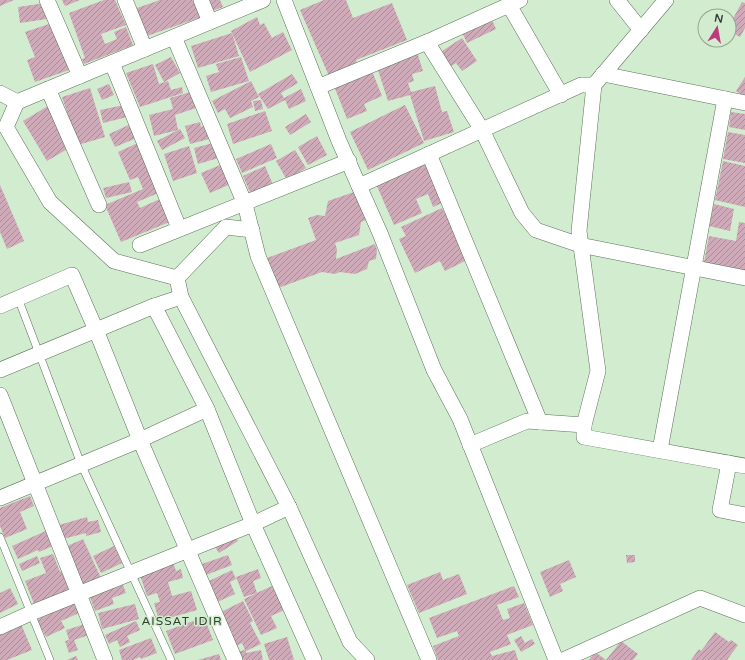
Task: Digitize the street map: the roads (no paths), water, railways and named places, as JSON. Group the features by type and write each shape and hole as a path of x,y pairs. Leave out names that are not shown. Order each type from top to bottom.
{"street":[{"path":"47,0 80,76"},
{"path":"125,0 145,49"},
{"path":"201,0 210,22"},
{"path":"177,278 114,261 50,202 6,127 18,102 263,0"},
{"path":"284,0 348,161 380,233 434,370 460,419 556,660"},
{"path":"618,0 641,30"},
{"path":"666,0 598,80 579,231 598,371 584,426 584,437 745,466"},
{"path":"318,87 427,42 515,2 561,95"},
{"path":"174,37 245,204 258,256 429,660"},
{"path":"427,42 482,130 522,213 536,230 580,246 745,278"},
{"path":"112,62 179,228"},
{"path":"359,186 582,85 598,80 745,103"},
{"path":"48,89 99,205"},
{"path":"0,93 18,102"},
{"path":"660,450 725,99"},
{"path":"429,154 540,422"},
{"path":"140,245 179,228 245,204 348,161"},
{"path":"177,278 226,227 252,230"},
{"path":"0,306 72,275 96,330 140,440 236,660"},
{"path":"177,278 181,297 289,507 350,642 367,660"},
{"path":"0,370 38,352 154,306 181,297"},
{"path":"154,306 207,409 253,524 314,660"},
{"path":"0,395 80,593 105,660"},
{"path":"0,498 140,440 207,409"},
{"path":"470,444 527,421 584,426"},
{"path":"729,463 720,510 745,515"},
{"path":"0,627 188,549 253,524 289,507"},
{"path":"563,660 700,598 745,615"}],"lane":[{"path":"18,298 81,464 130,574 171,660"},
{"path":"0,536 50,660"}],"district":[{"name":"AISSAT IDIR","path":"182,621"}]}
